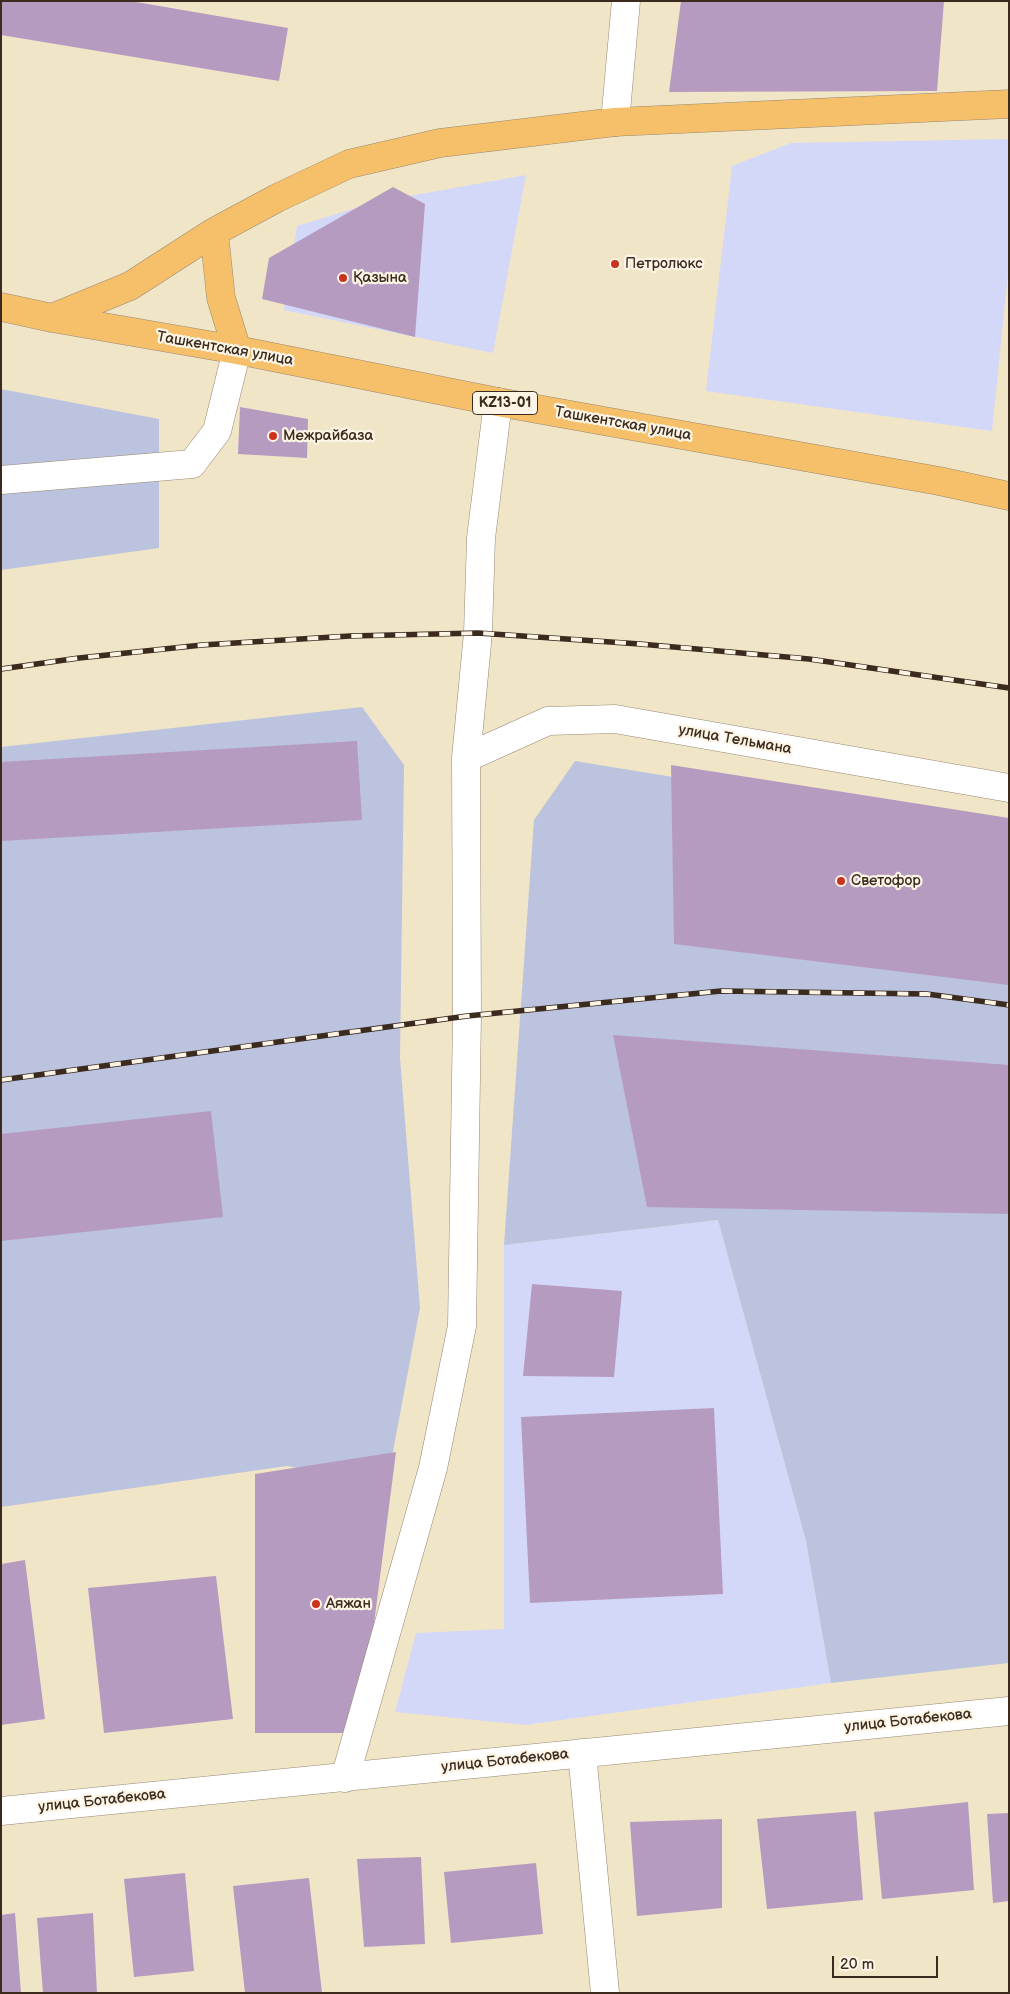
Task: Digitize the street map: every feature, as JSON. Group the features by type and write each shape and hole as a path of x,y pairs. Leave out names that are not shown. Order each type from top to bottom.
{"main road":[{"path":"52,318 130,286 214,232 277,198 349,164 440,143 615,122 1009,104"},
{"path":"214,232 221,298 236,350"},
{"name":"Ташкентская улица","path":"1,307 52,318 236,350 498,402 1009,496"}],"street":[{"path":"615,122 626,1"},
{"path":"1,480 192,464 217,431 236,350"},
{"path":"345,1778 433,1468 462,1326 467,1016 466,758 478,633 481,538 498,402"},
{"name":"улица Тельмана","path":"466,758 548,721 615,719 1009,788"},
{"name":"улица Ботабекова","path":"1,1811 1009,1711"},
{"path":"582,1754 605,1993"}],"shaded area":[{"path":"1009,139 1009,263 992,431 706,391 732,166 791,143"},
{"path":"526,175 493,353 284,310 297,226 376,202"},
{"path":"1,389 159,419 159,548 1,570"},
{"path":"362,707 404,765 400,1058 420,1308 387,1483 287,1466 1,1507 1,747"},
{"path":"575,761 1009,832 1009,1663 831,1683 806,1541 718,1220 504,1245 534,820"},
{"path":"718,1220 806,1541 831,1683 525,1725 395,1712 416,1633 504,1629 504,1245"}],"building":[{"path":"1,1 130,1 288,28 279,81 1,35"},
{"path":"681,1 944,1 937,91 669,92"},
{"name":"Қазына","path":"393,187 425,204 415,337 262,299 269,258"},
{"name":"Межрайбаза","path":"240,407 308,419 307,458 238,454"},
{"path":"357,741 362,820 1,841 1,762"},
{"name":"Светофор","path":"671,765 1009,818 1009,985 674,944"},
{"path":"613,1035 1009,1065 1009,1214 647,1207"},
{"path":"211,1111 223,1217 1,1241 1,1134"},
{"path":"532,1284 622,1291 614,1377 523,1376"},
{"path":"714,1408 723,1594 530,1603 521,1417"},
{"name":"Аяжан","path":"396,1452 360,1733 255,1733 255,1474"},
{"path":"25,1560 45,1719 1,1725 1,1564"},
{"path":"216,1576 233,1719 104,1733 88,1588"},
{"path":"968,1802 974,1890 882,1899 874,1812"},
{"path":"856,1811 863,1900 767,1909 757,1819"},
{"path":"1009,1813 1009,1901 993,1903 987,1814"},
{"path":"722,1819 722,1908 637,1916 630,1822"},
{"path":"421,1857 425,1944 364,1947 357,1859"},
{"path":"536,1863 543,1934 451,1943 444,1872"},
{"path":"185,1873 194,1971 134,1977 124,1879"},
{"path":"309,1878 322,1993 245,1993 233,1886"},
{"path":"15,1913 21,1993 1,1993 1,1915"},
{"path":"93,1913 97,1993 43,1993 37,1918"}],"railway":[{"path":"1,669 79,658 202,645 350,636 478,633 640,644 809,659 1009,688"},
{"path":"1,1080 467,1016 721,991 927,994 1009,1005"}],"place":[{"name":"Петролюкс","path":"615,264"},
{"name":"Қазына","path":"343,278"},
{"name":"Межрайбаза","path":"273,436"},
{"name":"Светофор","path":"841,881"},
{"name":"Аяжан","path":"316,1604"}]}
